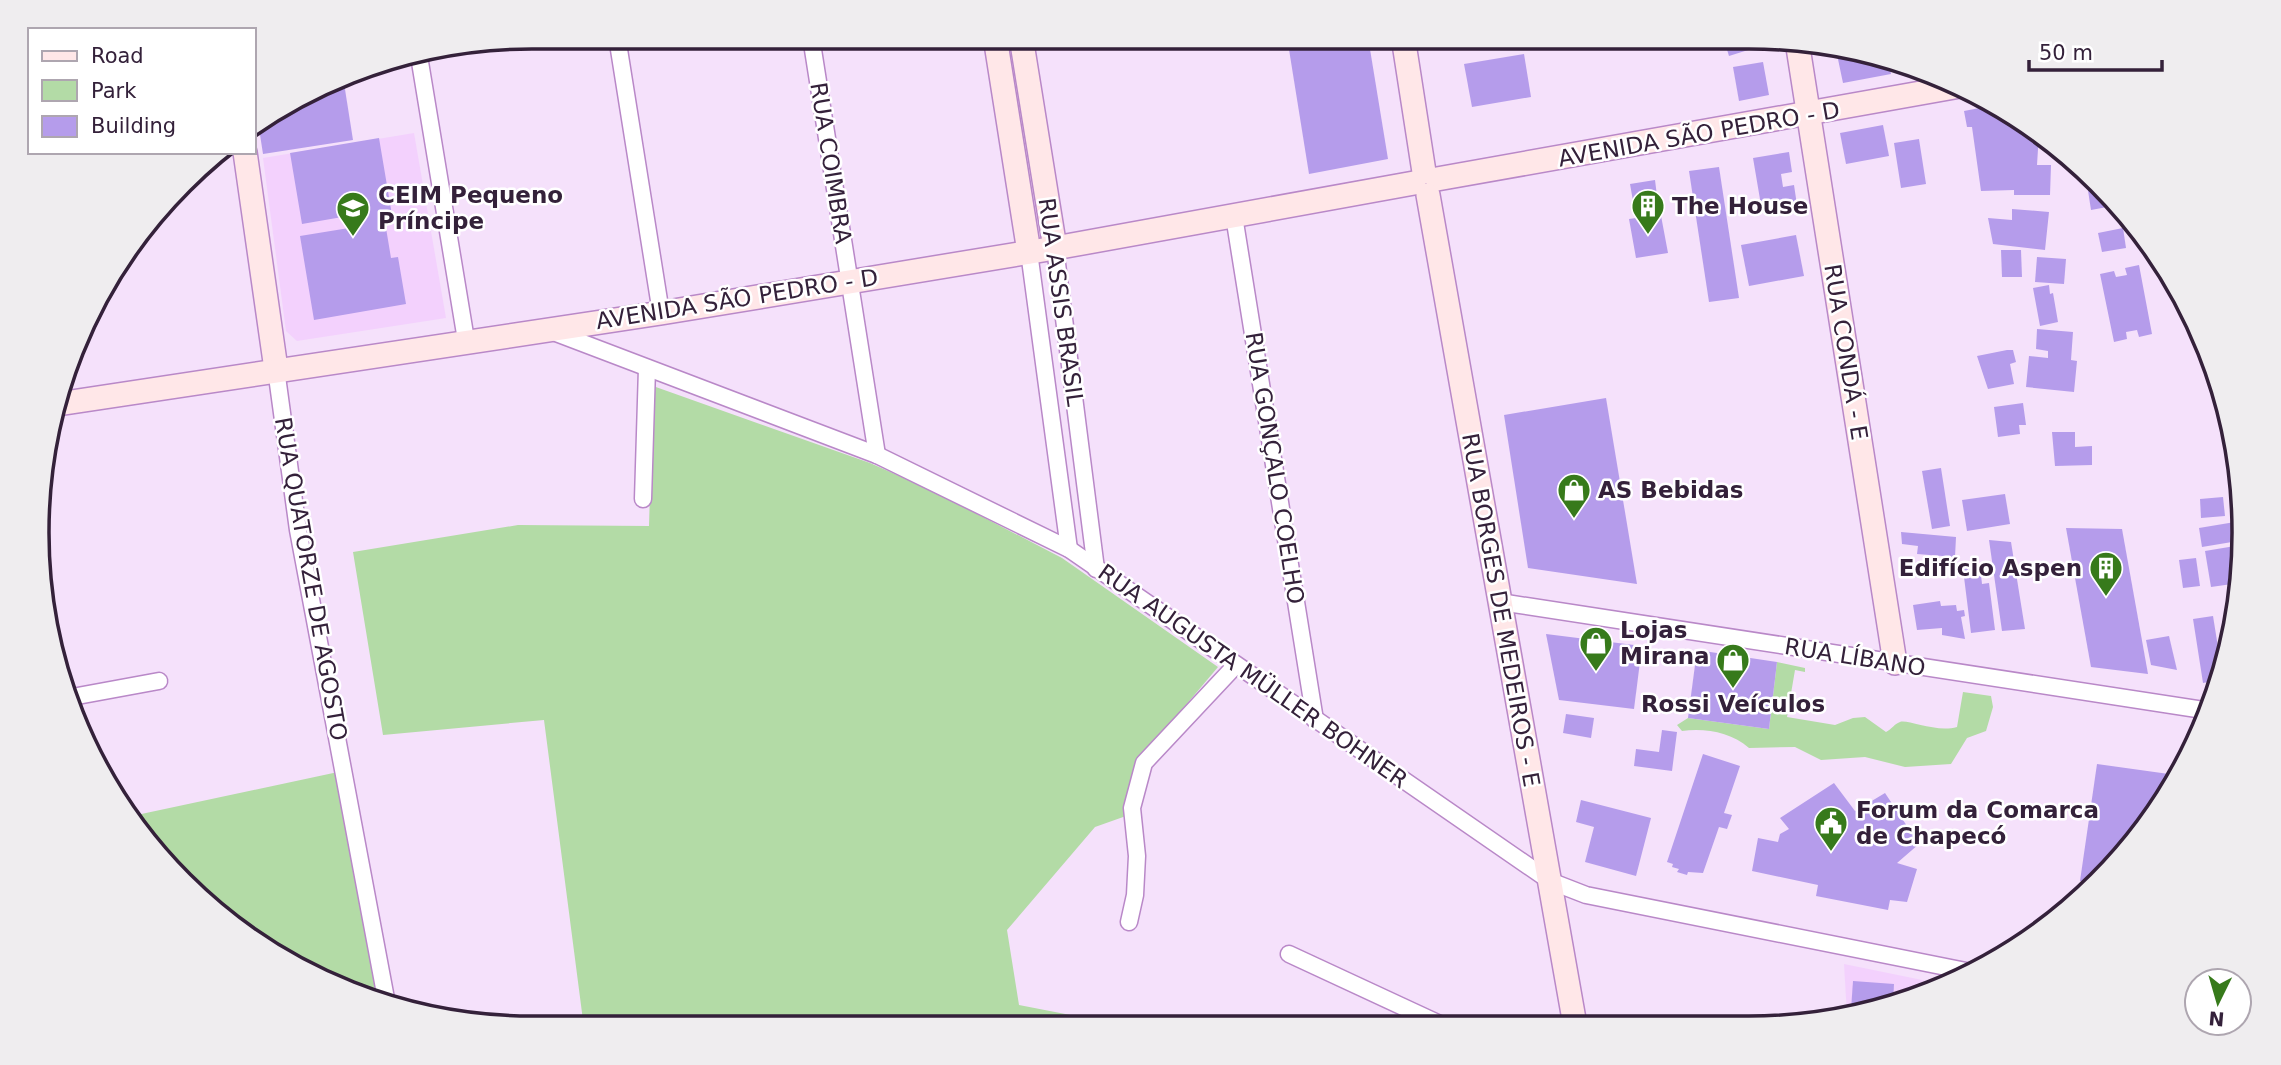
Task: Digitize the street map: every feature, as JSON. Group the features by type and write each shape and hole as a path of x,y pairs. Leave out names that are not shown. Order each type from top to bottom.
{"street":[{"path":"619,49 661,313"},
{"name":"RUA COIMBRA","path":"813,49 877,455"},
{"name":"RUA ASSIS BRASIL","path":"997,49 1029,252 1069,549"},
{"path":"999,62 1021,49"},
{"name":"RUA ASSIS BRASIL","path":"1023,49 1055,248 1096,569"},
{"name":"RUA BORGES DE MEDEIROS - E","path":"1405,49 1573,1016"},
{"name":"RUA CONDÁ - E","path":"1799,52 1895,663"},
{"path":"420,62 466,340"},
{"name":"AVENIDA SÃO PEDRO - D","path":"66,403 466,340 661,313 1055,248 1942,90"},
{"name":"RUA QUATORZE DE AGOSTO","path":"245,154 298,530 385,993"},
{"name":"RUA GONÇALO COELHO","path":"1234,216 1315,720"},
{"name":"RUA AUGUSTA MÜLLER BOHNER","path":"546,329 877,455 1069,549 1550,881 1586,895 1952,971"},
{"path":"643,499 647,368"},
{"name":"RUA LÍBANO","path":"1500,602 2198,709"},
{"path":"1129,922 1135,895 1138,856 1132,808 1144,763 1236,666"},
{"path":"78,696 159,681"},
{"path":"1289,954 1423,1016"}],"shaded area":[{"name":"CEIM Pequeno Príncipe","path":"414,133 446,318 297,341 286,331 263,158"},
{"path":"1844,964 1928,981 1874,1000 1846,1006"}],"green space":[{"path":"653,386 870,463 931,490 1062,558 1218,667 1137,763 1126,816 1095,827 1007,930 1019,1005 1076,1016 582,1016 544,720 383,735 353,552 518,525 649,526"},
{"path":"1777,662 1805,668 1805,672 1795,670 1787,717 1835,725 1853,718 1865,717 1886,732 1904,722 1940,728 1957,727 1963,692 1991,696 1993,707 1986,731 1967,738 1951,764 1905,767 1865,757 1821,760 1795,747 1749,748 1726,735 1700,730 1682,731 1677,725 1688,718 1769,729"},
{"path":"338,772 378,990 319,966 264,935 238,916 191,874 140,814"}],"building":[{"path":"1289,49 1370,49 1388,159 1309,174"},
{"path":"1727,49 1751,49 1729,56"},
{"path":"1524,54 1531,97 1472,107 1464,64"},
{"path":"1838,57 1890,70 1891,74 1843,83"},
{"path":"1763,62 1769,95 1739,101 1733,67"},
{"path":"345,87 353,140 263,154 260,133"},
{"path":"1979,108 2038,146 2037,165 2051,165 2050,195 2014,195 2014,190 1981,191 1972,127 1967,127 1964,111"},
{"path":"1883,125 1889,156 1846,164 1840,133"},
{"path":"379,138 393,221 385,222 391,258 398,257 406,304 314,320 300,236 349,228 348,216 302,224 290,153"},
{"path":"1919,139 1926,184 1901,188 1894,143"},
{"path":"1789,152 1792,172 1781,174 1783,187 1794,185 1797,205 1762,211 1753,158"},
{"path":"1719,167 1739,298 1709,302 1689,171"},
{"name":"The House","path":"1655,180 1657,196 1661,196 1663,204 1659,205 1668,253 1636,258 1629,219 1636,218 1630,184"},
{"path":"2088,189 2106,207 2091,210"},
{"path":"2012,209 2049,212 2045,250 1993,244 1988,218 2012,220"},
{"path":"2123,228 2126,248 2102,252 2098,233"},
{"path":"1796,235 1804,276 1749,286 1741,245"},
{"path":"2001,250 2021,250 2022,277 2002,277"},
{"path":"2037,257 2066,259 2064,284 2035,282"},
{"path":"2139,265 2152,334 2139,337 2137,330 2126,332 2127,339 2114,342 2100,274 2114,271 2116,277 2127,275 2125,268"},
{"path":"2049,285 2058,322 2040,326 2033,288"},
{"path":"2037,329 2073,332 2071,360 2077,361 2074,392 2026,387 2029,356 2048,358 2048,351 2036,349"},
{"path":"2013,350 2016,362 2010,364 2014,384 1988,389 1977,356"},
{"name":"AS Bebidas","path":"1606,398 1637,584 1528,568 1504,415"},
{"path":"2023,403 2026,425 2019,425 2020,434 1998,437 1994,407"},
{"path":"2052,432 2075,432 2075,447 2092,446 2092,465 2055,466"},
{"path":"1941,468 1950,526 1932,529 1922,471"},
{"path":"2005,494 2010,524 1967,531 1962,500"},
{"path":"2223,497 2225,516 2201,518 2200,499"},
{"path":"2232,523 2232,542 2202,547 2199,528"},
{"name":"Edifício Aspen","path":"2066,528 2122,529 2148,674 2091,667"},
{"path":"1901,532 1956,537 1955,557 1917,554 1918,546 1902,544"},
{"path":"1989,540 2011,542 2025,629 2002,631"},
{"path":"2232,547 2229,584 2211,587 2205,551"},
{"path":"2196,558 2200,586 2183,588 2179,560"},
{"path":"1980,566 1982,584 1989,583 1995,630 1971,633 1963,569"},
{"path":"1940,601 1941,606 1956,605 1957,611 1964,610 1965,616 1961,617 1965,639 1942,635 1942,628 1917,630 1913,605"},
{"path":"2213,616 2218,648 2208,682 2203,683 2193,619"},
{"name":"Lojas Mirana","path":"1546,634 1642,646 1634,709 1559,700"},
{"path":"2169,636 2177,670 2151,665 2146,640"},
{"name":"Rossi Veículos","path":"1697,650 1777,662 1769,729 1688,718"},
{"path":"1566,714 1594,718 1591,738 1563,733"},
{"path":"1662,730 1677,732 1672,771 1634,766 1636,749 1659,752"},
{"path":"1703,754 1740,766 1724,813 1732,815 1727,829 1719,827 1703,873 1688,872 1687,875 1677,872 1679,869 1667,862"},
{"path":"2097,764 2167,774 2132,827 2090,874 2080,881"},
{"name":"Forum da Comarca de Chapecó","path":"1834,783 1855,811 1885,793 1919,844 1897,863 1917,869 1907,902 1890,900 1888,910 1816,896 1818,885 1752,871 1758,838 1778,842 1780,834 1789,829 1780,818"},
{"path":"1581,800 1651,818 1636,876 1585,862 1594,827 1576,822"},
{"path":"1853,981 1894,984 1894,994 1851,1005"}],"place":[{"name":"The House","path":"1648,236"},
{"name":"CEIM Pequeno Príncipe","path":"353,238"},
{"name":"AS Bebidas","path":"1574,520"},
{"name":"Edifício Aspen","path":"2106,598"},
{"name":"Lojas Mirana","path":"1596,673"},
{"name":"Rossi Veículos","path":"1733,690"},
{"name":"Forum da Comarca de Chapecó","path":"1831,853"}]}
